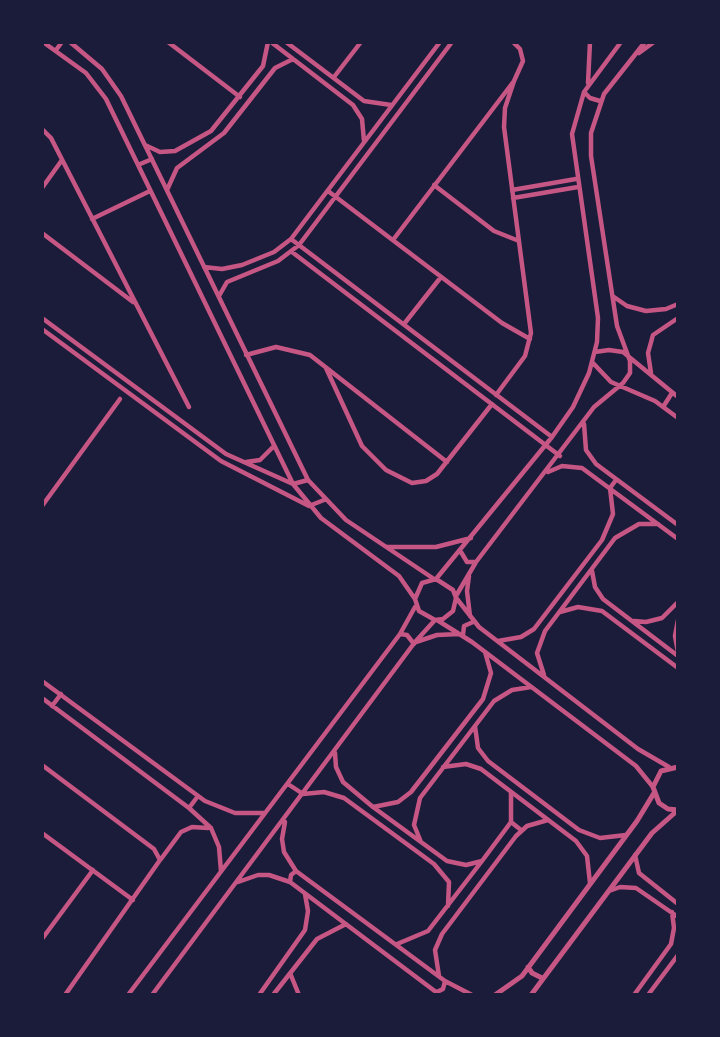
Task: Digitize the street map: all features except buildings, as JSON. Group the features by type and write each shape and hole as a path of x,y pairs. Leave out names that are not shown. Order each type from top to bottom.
{"street":[{"path":"43,42 86,73 99,88 274,447 293,484 309,506"},
{"path":"57,50 62,42"},
{"path":"70,42 108,75 152,159 308,480 324,500 383,546 435,579 449,584 472,621 638,749 674,765"},
{"path":"168,42 240,97"},
{"path":"145,145 160,152 183,148 215,128 263,66 269,42 347,100 362,119 364,143"},
{"path":"286,42 371,104 392,105"},
{"path":"333,78 361,42"},
{"path":"204,267 222,269 242,265 274,252 291,239 440,42"},
{"path":"218,296 221,288 228,282 292,252 299,245 453,42"},
{"path":"496,395 521,363 530,339 504,118 514,81 523,61 520,49 513,42"},
{"path":"587,86 590,42"},
{"path":"128,995 400,634 422,583 435,579 461,551 552,437 578,400 593,362 598,318 576,179 572,134 587,86 621,42"},
{"path":"152,995 415,643 435,620 453,611 456,597 476,562 560,456 601,399 630,373 629,355 619,334 590,144 600,100 645,42"},
{"path":"632,58 654,42"},
{"path":"167,191 177,168 218,138 275,68 293,59"},
{"path":"393,240 514,81"},
{"path":"584,92 590,99 600,100"},
{"path":"347,100 353,93"},
{"path":"42,129 48,134 62,160 189,407"},
{"path":"138,165 152,159"},
{"path":"42,188 62,160"},
{"path":"512,190 576,179"},
{"path":"435,185 494,231 519,241"},
{"path":"513,198 578,187"},
{"path":"92,219 150,191"},
{"path":"328,191 502,323 530,339"},
{"path":"42,233 135,303"},
{"path":"291,239 552,437"},
{"path":"292,252 560,456"},
{"path":"404,324 441,277"},
{"path":"614,296 627,306 646,311 666,309 678,304"},
{"path":"42,318 226,454 293,484 308,480"},
{"path":"653,377 648,363 650,344 659,329 678,318"},
{"path":"42,330 221,461 309,506 399,576 423,616 462,635 629,760 663,807 678,810"},
{"path":"246,355 266,348 288,348 310,355 447,462"},
{"path":"595,352 616,350 629,355 678,397"},
{"path":"593,362 618,386 663,407 678,418"},
{"path":"327,368 356,436 377,463 404,481 419,483 432,478 492,404"},
{"path":"120,389 126,381"},
{"path":"663,407 673,393"},
{"path":"42,506 120,399"},
{"path":"584,422 584,441 590,457 616,480 678,525"},
{"path":"243,463 260,460 274,447"},
{"path":"544,475 553,469 572,466 590,473 678,539"},
{"path":"497,641 513,640 534,629 607,531 613,514 610,488 616,480"},
{"path":"309,506 324,500"},
{"path":"547,678 537,653 542,636 559,612 615,538 630,527 658,524"},
{"path":"607,531 613,532 615,538"},
{"path":"383,546 436,547 472,538"},
{"path":"461,551 464,560 476,562"},
{"path":"591,570 595,587 608,604 678,654"},
{"path":"470,572 467,591 472,621"},
{"path":"630,620 646,622 668,613 678,601"},
{"path":"602,611 608,604"},
{"path":"559,612 578,607 602,611 678,668"},
{"path":"668,613 671,619 678,620 675,636 678,654"},
{"path":"462,635 464,626 472,621"},
{"path":"534,629 542,636"},
{"path":"400,634 407,635 415,643"},
{"path":"415,643 437,635 462,635"},
{"path":"373,807 398,802 411,792 486,695 491,673 484,651"},
{"path":"42,681 198,796 235,813 265,813"},
{"path":"421,842 414,825 420,798 494,701 512,690 532,687"},
{"path":"52,706 61,694"},
{"path":"486,695 492,695 494,701"},
{"path":"42,698 189,808 211,828 219,847 221,872"},
{"path":"475,726 478,748 488,761 584,833 600,838 626,835"},
{"path":"629,760 636,756 638,749"},
{"path":"335,751 339,775 358,796 439,856 456,864 482,861"},
{"path":"481,769 488,761"},
{"path":"443,768 458,763 481,769 576,841 587,856 590,884"},
{"path":"42,765 155,849 160,859"},
{"path":"495,995 516,982 528,967 626,835 653,790 658,775 674,765"},
{"path":"288,783 303,794 324,792 352,804 434,864 449,882 449,906"},
{"path":"411,792 420,798"},
{"path":"396,944 413,940 432,927 449,906 511,822 511,792"},
{"path":"189,808 198,796"},
{"path":"352,804 358,796"},
{"path":"531,995 635,854 658,826 678,810"},
{"path":"288,815 282,839 284,852 296,871 445,981 472,995"},
{"path":"440,976 434,959 442,934 521,830 548,820"},
{"path":"511,822 521,830"},
{"path":"65,995 181,832 198,826 211,828"},
{"path":"42,833 133,900"},
{"path":"576,841 582,839 584,833"},
{"path":"635,854 639,873 678,904"},
{"path":"434,864 439,856"},
{"path":"42,939 93,870"},
{"path":"290,882 296,871"},
{"path":"237,882 258,875 280,877 439,994 445,981"},
{"path":"643,891 650,883"},
{"path":"605,894 620,887 643,891 678,917"},
{"path":"259,995 301,938 308,921 305,893"},
{"path":"634,995 668,951 673,936 672,912"},
{"path":"273,995 310,945 323,934 346,924"},
{"path":"432,927 442,934"},
{"path":"301,938 308,940 310,945"},
{"path":"648,995 677,956 668,951"},
{"path":"528,967 532,973 542,978"},
{"path":"290,972 299,995"},
{"path":"653,995 654,986"}]}
